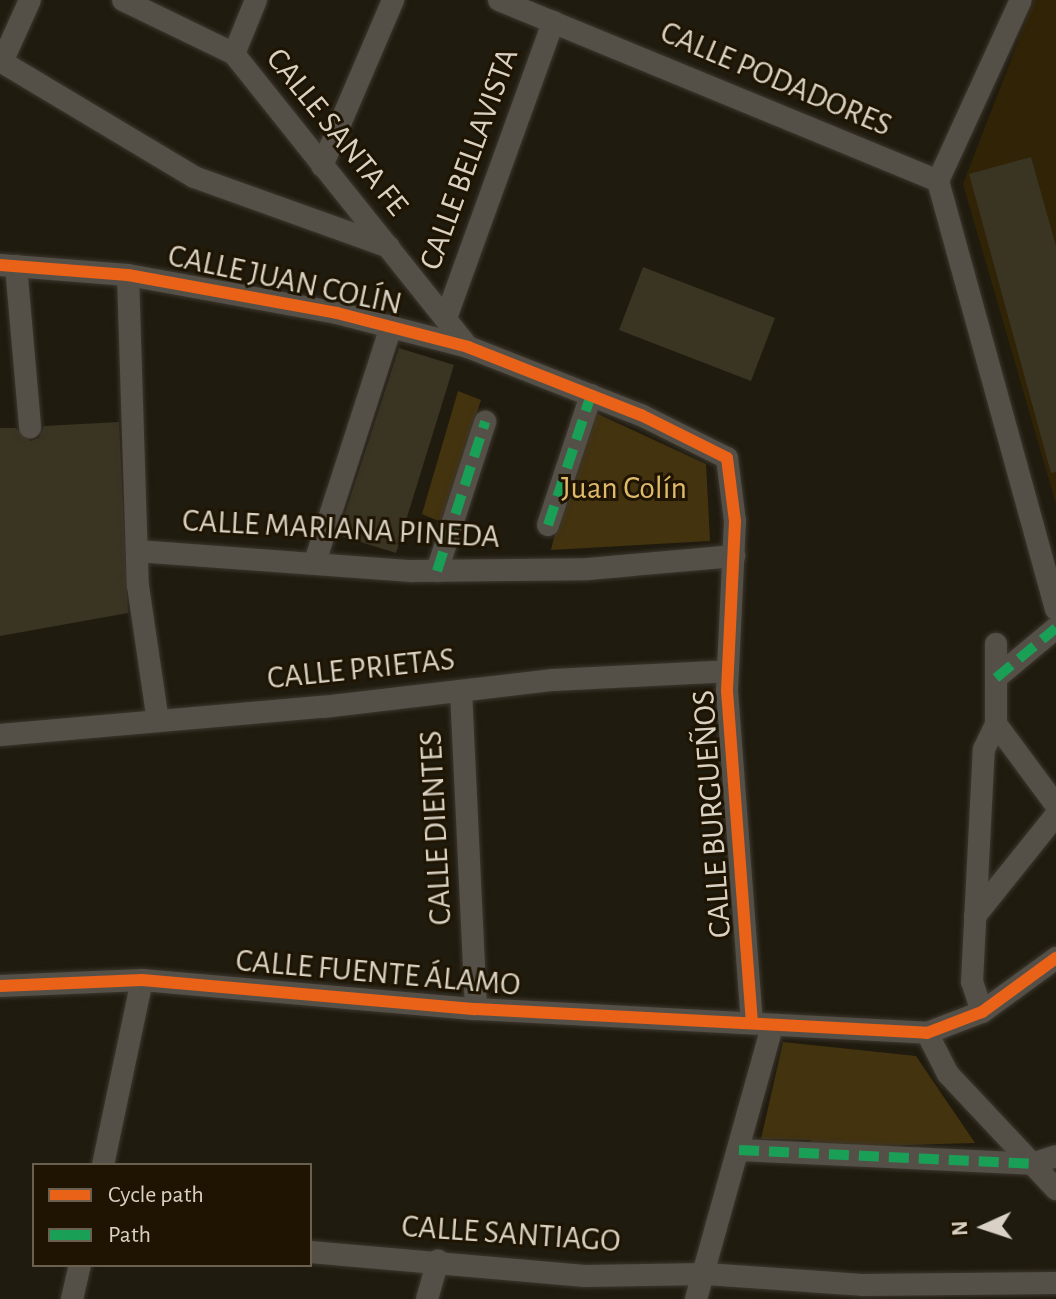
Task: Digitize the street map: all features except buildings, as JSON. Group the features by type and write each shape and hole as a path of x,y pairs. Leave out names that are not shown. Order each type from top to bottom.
{"street":[{"path":"30,0 1,64 194,177 389,247"},
{"name":"CALLE SANTA FE","path":"123,0 234,54 468,347"},
{"path":"234,54 256,0"},
{"path":"322,166 393,0"},
{"name":"CALLE PODADORES","path":"499,0 938,181"},
{"path":"1021,0 938,181 1056,609"},
{"name":"CALLE BELLAVISTA","path":"446,318 553,22"},
{"path":"8,266 30,427"},
{"name":"CALLE JUAN COLÍN","path":"8,266 128,275 391,327 468,347 591,395 727,458"},
{"path":"128,275 137,551 158,721"},
{"path":"315,562 391,327"},
{"path":"548,525 591,395"},
{"path":"437,571 485,422"},
{"name":"CALLE BURGUEÑOS","path":"696,1299 706,1274 739,1150 762,1024 728,671 734,556 727,458"},
{"name":"CALLE MARIANA PINEDA","path":"137,551 437,571 588,569 734,556"},
{"path":"996,678 1056,628"},
{"path":"982,1012 972,982 984,749 996,724 996,644"},
{"name":"CALLE PRIETAS","path":"0,735 553,680 728,671"},
{"name":"CALLE DIENTES","path":"461,691 476,1009"},
{"path":"996,724 1056,805"},
{"path":"975,916 1056,815"},
{"path":"1056,958 982,1012 927,1033 948,1074 1056,1189"},
{"path":"103,1163 142,980"},
{"name":"CALLE FUENTE ÁLAMO","path":"0,986 142,980 476,1009 927,1033"},
{"path":"739,1150 1032,1164 1056,1156"},
{"name":"CALLE SANTIAGO","path":"312,1252 585,1276 706,1274 862,1285 1056,1283"},
{"path":"427,1299 438,1261"},
{"path":"72,1299 80,1267"}],"shaded area":[{"path":"1034,0 1056,0 1056,504 963,184"}],"green space":[{"path":"458,391 481,400 441,522 422,514"},
{"name":"Juan Colín","path":"585,408 706,464 710,541 551,550"},
{"path":"783,1042 916,1056 975,1143 805,1148 812,1140 761,1139"}],"marked path":[{"path":"548,525 591,395"},
{"path":"437,571 485,422"},
{"path":"996,678 1056,628"},
{"path":"739,1150 1032,1164"}],"cycle path":[{"path":"0,265 128,275 337,313 468,347 641,415 727,458 735,521 727,691 752,1023"},
{"path":"0,986 142,980 476,1009 927,1033 982,1012 1056,958"}]}
